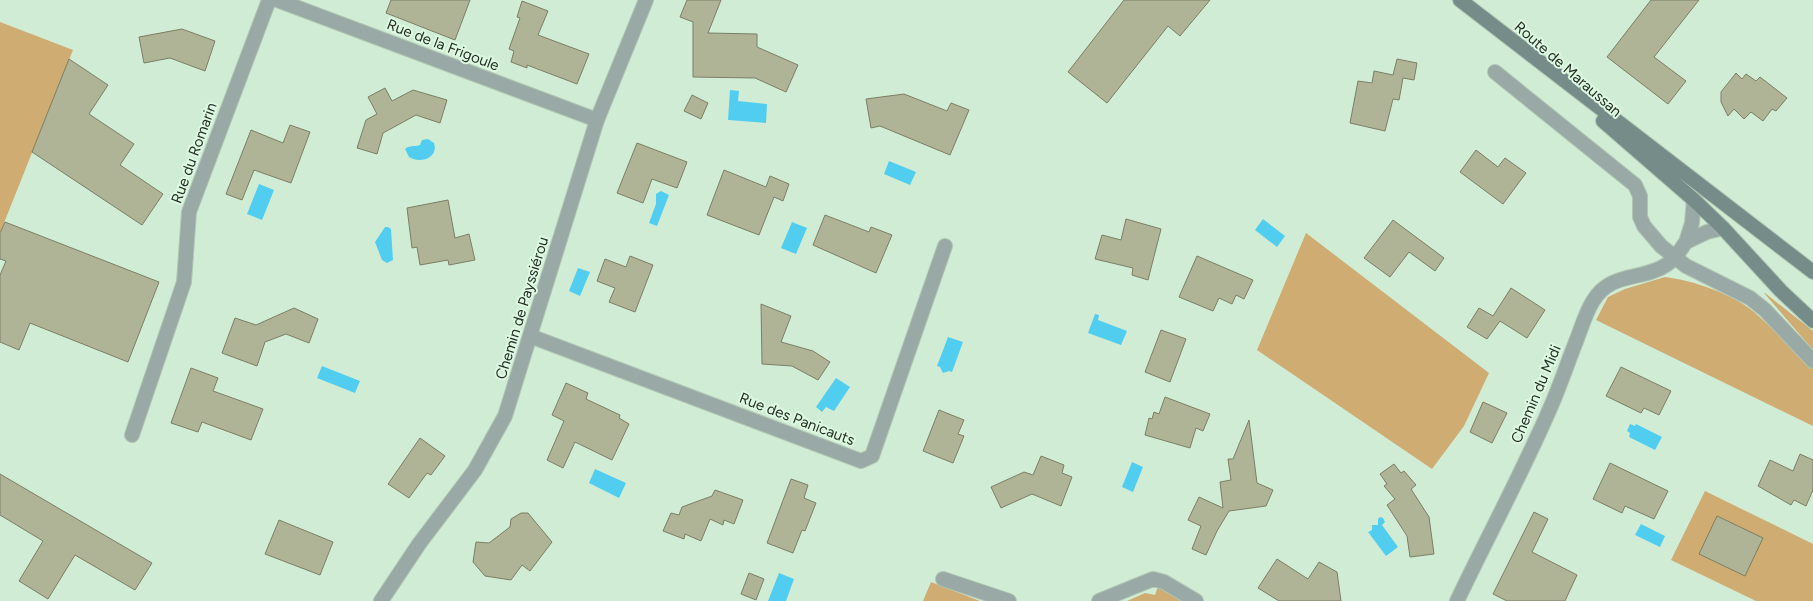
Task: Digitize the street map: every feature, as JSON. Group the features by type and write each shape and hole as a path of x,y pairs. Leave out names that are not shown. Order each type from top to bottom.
{"main road":[{"path":"1460,0 1500,31"},
{"name":"Route de Maraussan","path":"1500,31 1694,200 1723,228 1764,274 1813,321"},
{"name":"Route de Maraussan","path":"1500,31 1813,272"}],"street":[{"name":"Rue du Romarin","path":"132,435 184,282 189,212 269,0"},
{"name":"Rue de la Frigoule","path":"277,0 597,120"},
{"name":"Chemin de Payssiérou","path":"381,601 419,544 475,470 505,416 597,120 646,0"},
{"path":"1495,72 1635,185 1640,196 1640,217 1644,226 1661,246 1686,266 1750,298 1765,310 1813,361"},
{"path":"1686,242 1692,223 1694,200"},
{"path":"1686,242 1707,232 1723,228"},
{"name":"Chemin du Midi","path":"1457,601 1548,412 1594,300 1611,283 1622,278 1651,272 1667,265 1675,258 1686,242"},
{"name":"Rue des Panicauts","path":"530,336 861,461 872,456 945,246"},
{"path":"942,579 1009,601"},
{"path":"1099,601 1153,579 1164,582 1196,601"}],"shaded area":[{"path":"0,22 73,50 0,233"},
{"path":"1306,233 1489,373 1464,426 1432,469 1257,350"},
{"path":"1665,277 1687,281 1712,289 1745,305 1813,368 1813,426 1596,320 1608,297 1625,289"},
{"path":"1764,293 1813,331 1813,350"},
{"path":"1705,491 1813,544 1813,601 1756,601 1671,560"},
{"path":"931,582 980,601 923,601"},
{"path":"1159,584 1186,601 1127,601 1145,593 1155,595"}],"water":[{"path":"730,90 739,91 738,101 767,104 766,123 728,120"},
{"path":"428,139 434,143 435,148 431,156 423,160 409,157 405,149 420,145 422,140"},
{"path":"889,161 916,172 910,185 884,174"},
{"path":"259,184 274,190 262,220 247,214"},
{"path":"661,191 669,195 657,226 649,223 656,204 656,194"},
{"path":"1263,219 1285,236 1277,247 1255,230"},
{"path":"792,222 807,228 796,254 781,248"},
{"path":"385,227 391,229 393,260 387,263 382,260 375,242"},
{"path":"578,268 590,272 580,296 569,291"},
{"path":"1095,314 1099,315 1098,320 1127,331 1121,345 1088,333"},
{"path":"948,337 963,342 952,372 943,373 940,367 937,366"},
{"path":"322,366 360,381 355,393 317,378"},
{"path":"836,378 850,387 834,411 826,407 822,412 816,407"},
{"path":"1630,424 1635,426 1636,424 1662,437 1655,450 1629,437 1630,433 1627,431"},
{"path":"1132,462 1143,467 1133,492 1122,487"},
{"path":"595,469 626,483 619,498 589,483"},
{"path":"1380,517 1385,522 1382,525 1398,547 1386,556 1368,532 1372,530 1372,525 1378,525"},
{"path":"1641,524 1665,536 1660,547 1635,535"},
{"path":"779,573 794,579 786,601 768,601"}],"building":[{"path":"391,0 470,0 455,40 386,13"},
{"path":"687,0 721,0 708,33 757,34 757,47 798,65 786,92 755,78 693,77 693,22 680,17"},
{"path":"1124,0 1210,0 1180,36 1168,26 1107,103 1068,72"},
{"path":"1651,0 1699,0 1654,57 1686,81 1668,104 1607,57"},
{"path":"522,1 548,11 538,35 589,54 577,84 527,65 527,68 511,62 514,51 509,49 520,18 517,17"},
{"path":"182,29 215,41 205,71 170,58 144,63 139,37"},
{"path":"69,59 108,85 89,114 134,144 120,165 163,194 142,225 32,152"},
{"path":"1397,59 1417,63 1414,80 1403,78 1399,100 1393,99 1385,131 1350,123 1358,81 1372,83 1374,71 1393,75"},
{"path":"1736,73 1742,79 1746,74 1756,81 1760,77 1787,98 1776,111 1772,109 1763,121 1751,112 1744,119 1734,109 1728,116 1721,102 1721,92"},
{"path":"385,88 392,101 413,90 447,100 440,123 416,115 383,133 377,154 357,148 366,120 377,114 368,97"},
{"path":"904,94 947,111 951,103 969,110 950,155 880,126 871,128 866,99"},
{"path":"692,95 708,103 701,119 684,111"},
{"path":"290,125 310,132 291,183 254,170 242,200 226,194 251,130 283,143"},
{"path":"637,143 687,162 677,188 652,179 643,203 617,193"},
{"path":"1476,150 1498,167 1505,158 1526,173 1503,204 1460,172"},
{"path":"724,170 766,187 770,176 789,184 783,201 774,197 759,235 707,215"},
{"path":"448,200 455,238 469,234 475,260 449,265 448,260 420,265 417,247 412,248 407,208"},
{"path":"825,215 869,232 871,227 892,235 876,273 813,245"},
{"path":"1126,219 1161,229 1148,280 1132,275 1133,268 1095,259 1102,235 1121,240"},
{"path":"1393,220 1444,258 1435,271 1409,252 1390,277 1364,258"},
{"path":"5,222 159,282 128,362 30,323 19,350 0,342 0,275 6,261 0,259 0,233"},
{"path":"630,256 653,265 635,312 609,302 615,288 597,281 605,259 626,267"},
{"path":"1197,256 1253,280 1244,299 1236,295 1232,304 1219,298 1213,311 1179,297"},
{"path":"1511,288 1545,310 1527,338 1500,321 1487,339 1467,327 1479,308 1493,316"},
{"path":"761,304 791,316 781,342 813,351 830,362 818,380 792,366 762,364"},
{"path":"294,308 318,319 309,343 286,334 265,342 257,366 222,353 235,318 256,325"},
{"path":"1161,330 1186,339 1170,382 1145,372"},
{"path":"1621,367 1671,391 1659,415 1644,408 1641,413 1606,396"},
{"path":"191,368 218,378 213,391 263,409 251,440 202,422 198,432 171,423"},
{"path":"566,383 588,393 586,399 620,415 619,418 629,424 612,460 575,442 563,468 547,460 564,421 552,415"},
{"path":"1165,397 1210,414 1203,431 1196,428 1190,448 1145,435 1149,418 1152,419 1154,412 1159,414"},
{"path":"1483,402 1507,413 1492,443 1470,432"},
{"path":"939,410 964,420 958,434 964,436 953,463 923,451"},
{"path":"1249,420 1257,483 1273,490 1266,506 1229,511 1206,555 1192,549 1201,526 1188,520 1199,497 1223,508 1220,482 1231,480 1228,459 1233,459"},
{"path":"420,438 445,456 431,475 427,473 409,498 388,484"},
{"path":"1800,454 1813,460 1813,490 1806,506 1794,500 1791,505 1758,486 1770,460 1793,471"},
{"path":"1041,456 1064,465 1062,473 1072,477 1061,506 1032,494 1001,508 991,487 1024,472 1033,475"},
{"path":"1610,463 1668,491 1654,519 1625,506 1622,513 1593,499"},
{"path":"1394,464 1401,473 1404,471 1416,485 1411,489 1429,517 1434,554 1410,557 1407,536 1387,505 1395,499 1384,486 1387,484 1380,474"},
{"path":"0,474 152,563 135,590 75,555 48,599 19,581 43,541 0,515"},
{"path":"791,479 808,485 804,498 816,503 805,531 802,530 793,553 767,543"},
{"path":"715,490 743,500 734,524 724,520 723,525 710,519 701,541 685,534 684,539 663,531 671,513 679,515 682,507 712,496"},
{"path":"1534,512 1548,519 1532,552 1577,575 1565,601 1507,601 1493,594"},
{"path":"521,513 528,513 552,542 530,571 522,565 511,580 485,576 473,562 476,542 489,543 510,527 511,519"},
{"path":"1717,516 1763,538 1745,576 1699,554"},
{"path":"279,520 333,542 320,575 265,554"},
{"path":"1277,559 1308,579 1319,562 1337,572 1341,601 1279,601 1258,588"},
{"path":"749,573 764,579 756,600 741,594"}]}
